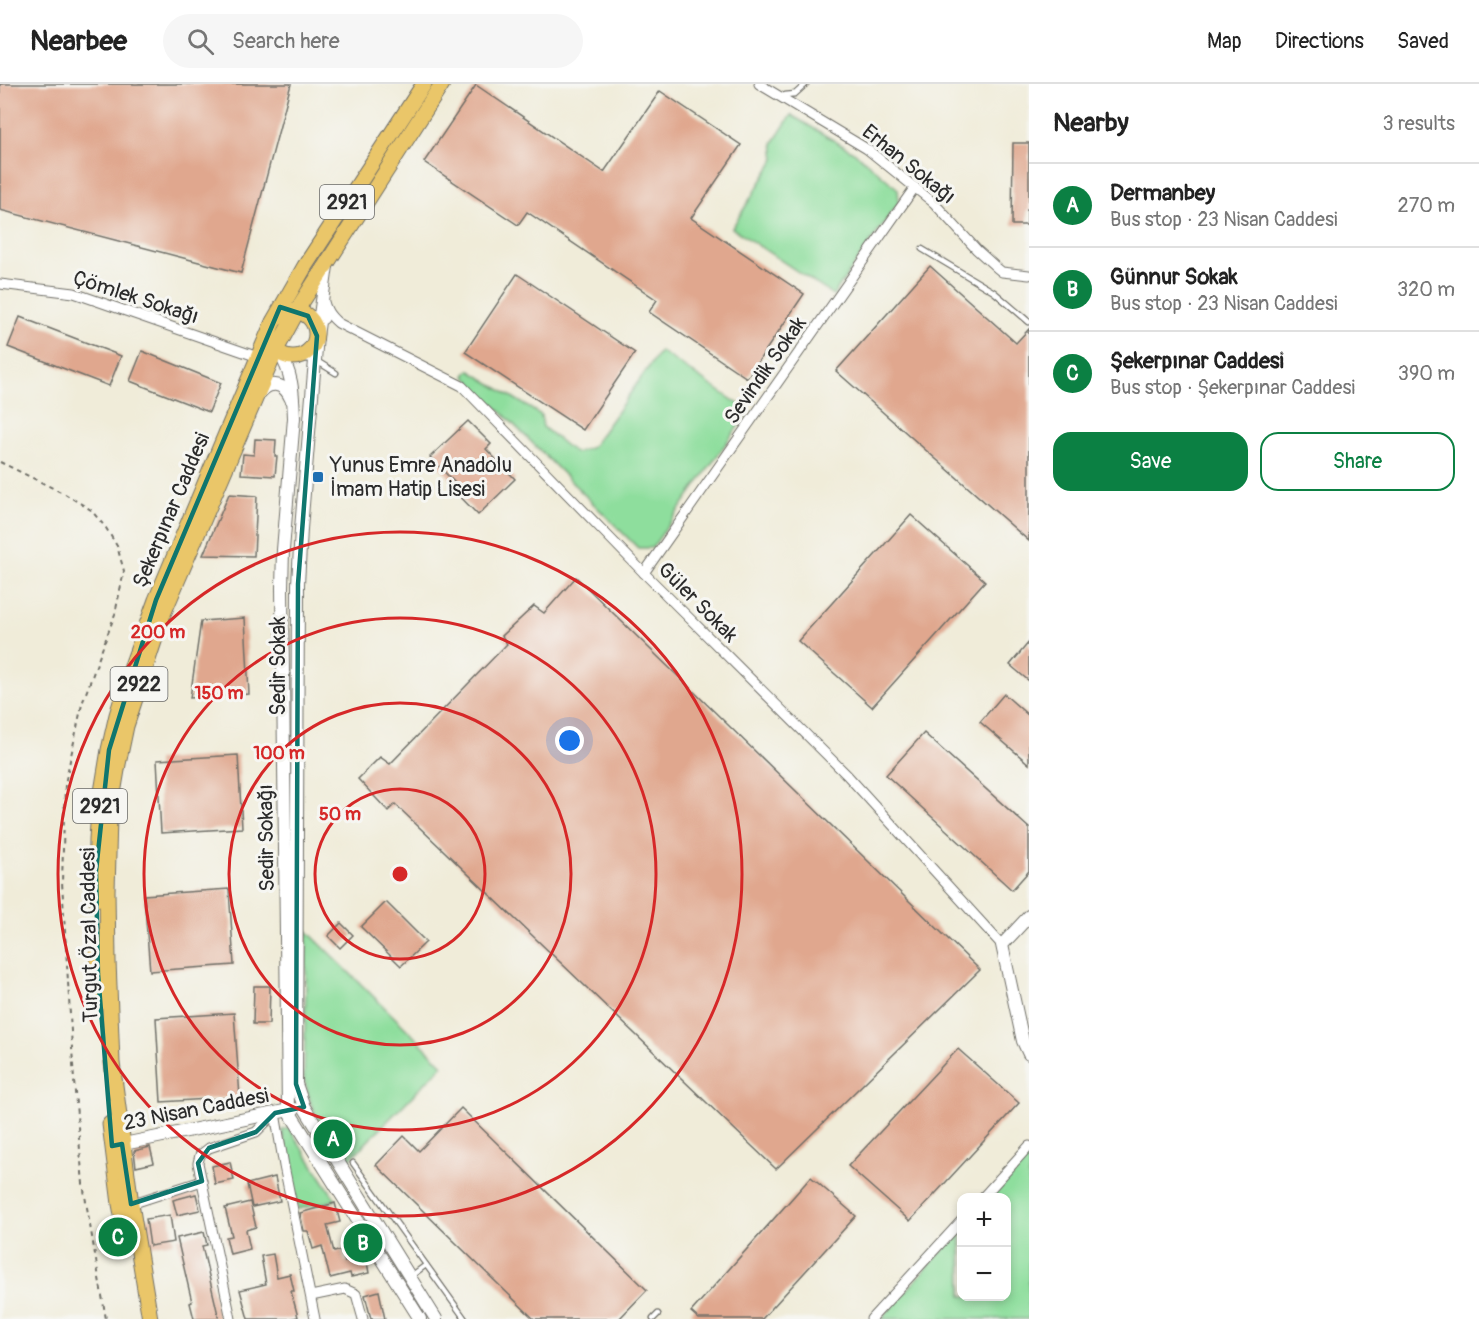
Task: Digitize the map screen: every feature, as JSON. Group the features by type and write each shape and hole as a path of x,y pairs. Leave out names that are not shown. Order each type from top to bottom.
{"main road":[{"name":"Şekerpınar Caddesi","path":"142,1319 120,1204 117,1145 97,951 97,839 105,771 117,715 148,621 191,514 263,362 273,322 305,266 424,84"},
{"name":"Turgut Özal Caddesi","path":"117,1145 108,961 107,849 112,794 128,720 163,614 250,408 263,362 284,355 299,312 328,261 442,84"},
{"path":"299,312 313,321 317,336 312,348 302,356 284,355 272,344 270,336 273,322 282,314 299,312"},
{"name":"Şekerpınar Caddesi","path":"117,1145 131,1204 150,1319"}],"street":[{"name":"Erhan Sokağı","path":"759,84 867,149 934,202 977,250 1002,272 1029,275"},
{"path":"772,92 781,84"},
{"name":"Sevindik Sokak","path":"644,573 915,187"},
{"name":"Sedir Sokak","path":"304,1107 296,1084 298,584 317,336 328,261"},
{"name":"Çömlek Sokağı","path":"0,284 74,294 263,362"},
{"path":"322,296 325,309 338,322"},
{"name":"Güler Sokak","path":"299,312 338,322 462,386 644,573 847,775 1002,945"},
{"path":"317,336 328,324 338,322"},
{"name":"Sedir Sokağı","path":"284,355 294,400 282,588 288,1110"},
{"path":"250,408 266,387 279,385 288,392 294,418"},
{"path":"1029,916 1002,945 1023,1041 1029,1054"},
{"path":"304,1107 436,1319"},
{"name":"23 Nisan Caddesi","path":"117,1145 304,1107"},
{"name":"23 Nisan Caddesi","path":"288,1110 420,1319"},
{"path":"231,1319 198,1163 200,1155 208,1148 255,1132 275,1113"},
{"path":"275,1113 315,1319"},
{"path":"986,1193 1029,1146"},
{"path":"131,1204 202,1181"},
{"path":"871,1319 957,1225"},
{"path":"311,1296 345,1289 356,1294 363,1319"}],"lane":[{"path":"784,99 785,95 795,94 806,84"},
{"path":"922,249 994,292 1029,322"},
{"path":"284,355 315,360 336,373"},
{"path":"353,1163 465,1319"},
{"path":"410,1277 426,1264"},
{"path":"653,1319 658,1314"}],"path":[{"path":"0,462 65,494 91,510 117,546 124,571 115,614 82,704 65,784 62,882 74,1081 83,1184 106,1319"}],"highlighted area":[{"path":"280,307 308,316 317,336 298,584 296,1084 304,1107 275,1113 256,1132 209,1148 198,1163 202,1181 131,1204 122,1144 112,1146 98,974 96,871 109,750 156,600"}],"green space":[{"path":"791,115 857,154 898,189 899,202 833,295 732,228 775,159 773,143"},
{"path":"660,351 749,411 652,548 638,548 465,376 469,370 541,415 543,427 575,453 592,447"},
{"path":"307,931 443,1065 346,1163 316,1116 304,1079"},
{"path":"289,1128 336,1200 298,1209 282,1130"},
{"path":"1029,1156 1029,1319 881,1319 957,1234 957,1301 1011,1301 1011,1193 995,1193"}],"building":[{"path":"0,84 291,84 241,273 0,210"},
{"path":"476,85 604,172 660,91 741,145 691,218 804,294 747,378 649,312 657,300 527,212 518,225 424,162"},
{"path":"1013,143 1029,143 1027,225 1012,225"},
{"path":"930,266 1016,343 1029,329 1029,541 836,371"},
{"path":"517,274 635,353 583,430 465,352"},
{"path":"20,317 121,356 109,386 8,347"},
{"path":"142,351 221,383 209,412 130,381"},
{"path":"468,421 491,444 486,449 515,479 478,515 451,487 455,483 430,457"},
{"path":"255,439 276,440 275,476 241,474 243,454 254,455"},
{"path":"229,494 257,496 254,556 203,555"},
{"path":"911,515 985,581 872,707 798,641"},
{"path":"576,577 980,970 776,1169 395,804 388,811 358,779 380,757 390,764 507,644 502,636 534,606 544,613"},
{"path":"245,618 249,694 190,698 201,621"},
{"path":"1029,642 1029,681 1010,665"},
{"path":"1004,694 1029,716 1029,764 980,722"},
{"path":"924,733 1029,828 1029,871 1012,890 886,775"},
{"path":"238,755 242,828 161,833 157,760"},
{"path":"229,889 234,965 150,971 144,895"},
{"path":"386,902 426,942 401,966 361,927"},
{"path":"341,923 353,935 340,948 328,936"},
{"path":"254,986 270,986 269,1024 253,1024"},
{"path":"234,1013 240,1097 161,1102 156,1018"},
{"path":"958,1049 1019,1103 910,1221 848,1166"},
{"path":"461,1108 647,1290 619,1319 534,1319 376,1165 404,1136 419,1151"},
{"path":"150,1147 154,1163 136,1167 134,1151"},
{"path":"230,1162 234,1180 215,1184 212,1166"},
{"path":"275,1177 280,1201 252,1207 247,1184"},
{"path":"811,1177 856,1216 762,1319 699,1319 691,1312"},
{"path":"196,1194 200,1210 177,1215 173,1200"},
{"path":"250,1202 256,1227 246,1230 250,1249 230,1254 226,1237 232,1236 225,1208"},
{"path":"335,1203 340,1222 327,1225 334,1252 342,1250 345,1262 366,1257 369,1273 351,1277 350,1273 330,1278 322,1246 313,1249 308,1231 304,1231 300,1213"},
{"path":"170,1215 174,1242 150,1246 146,1219"},
{"path":"204,1232 207,1245 202,1246 219,1319 194,1319 177,1238"},
{"path":"273,1254 277,1277 290,1274 294,1291 291,1291 298,1317 248,1319 240,1290 266,1284 261,1256"},
{"path":"379,1291 385,1319 371,1319 365,1295"}],"place":[{"name":"Yunus Emre Anadolu İmam Hatip Lisesi","path":"318,477"},
{"name":"Dermanbey","path":"333,1139"},
{"name":"Şekerpınar Caddesi","path":"118,1237"},
{"name":"Günnur Sokak","path":"363,1243"}]}
